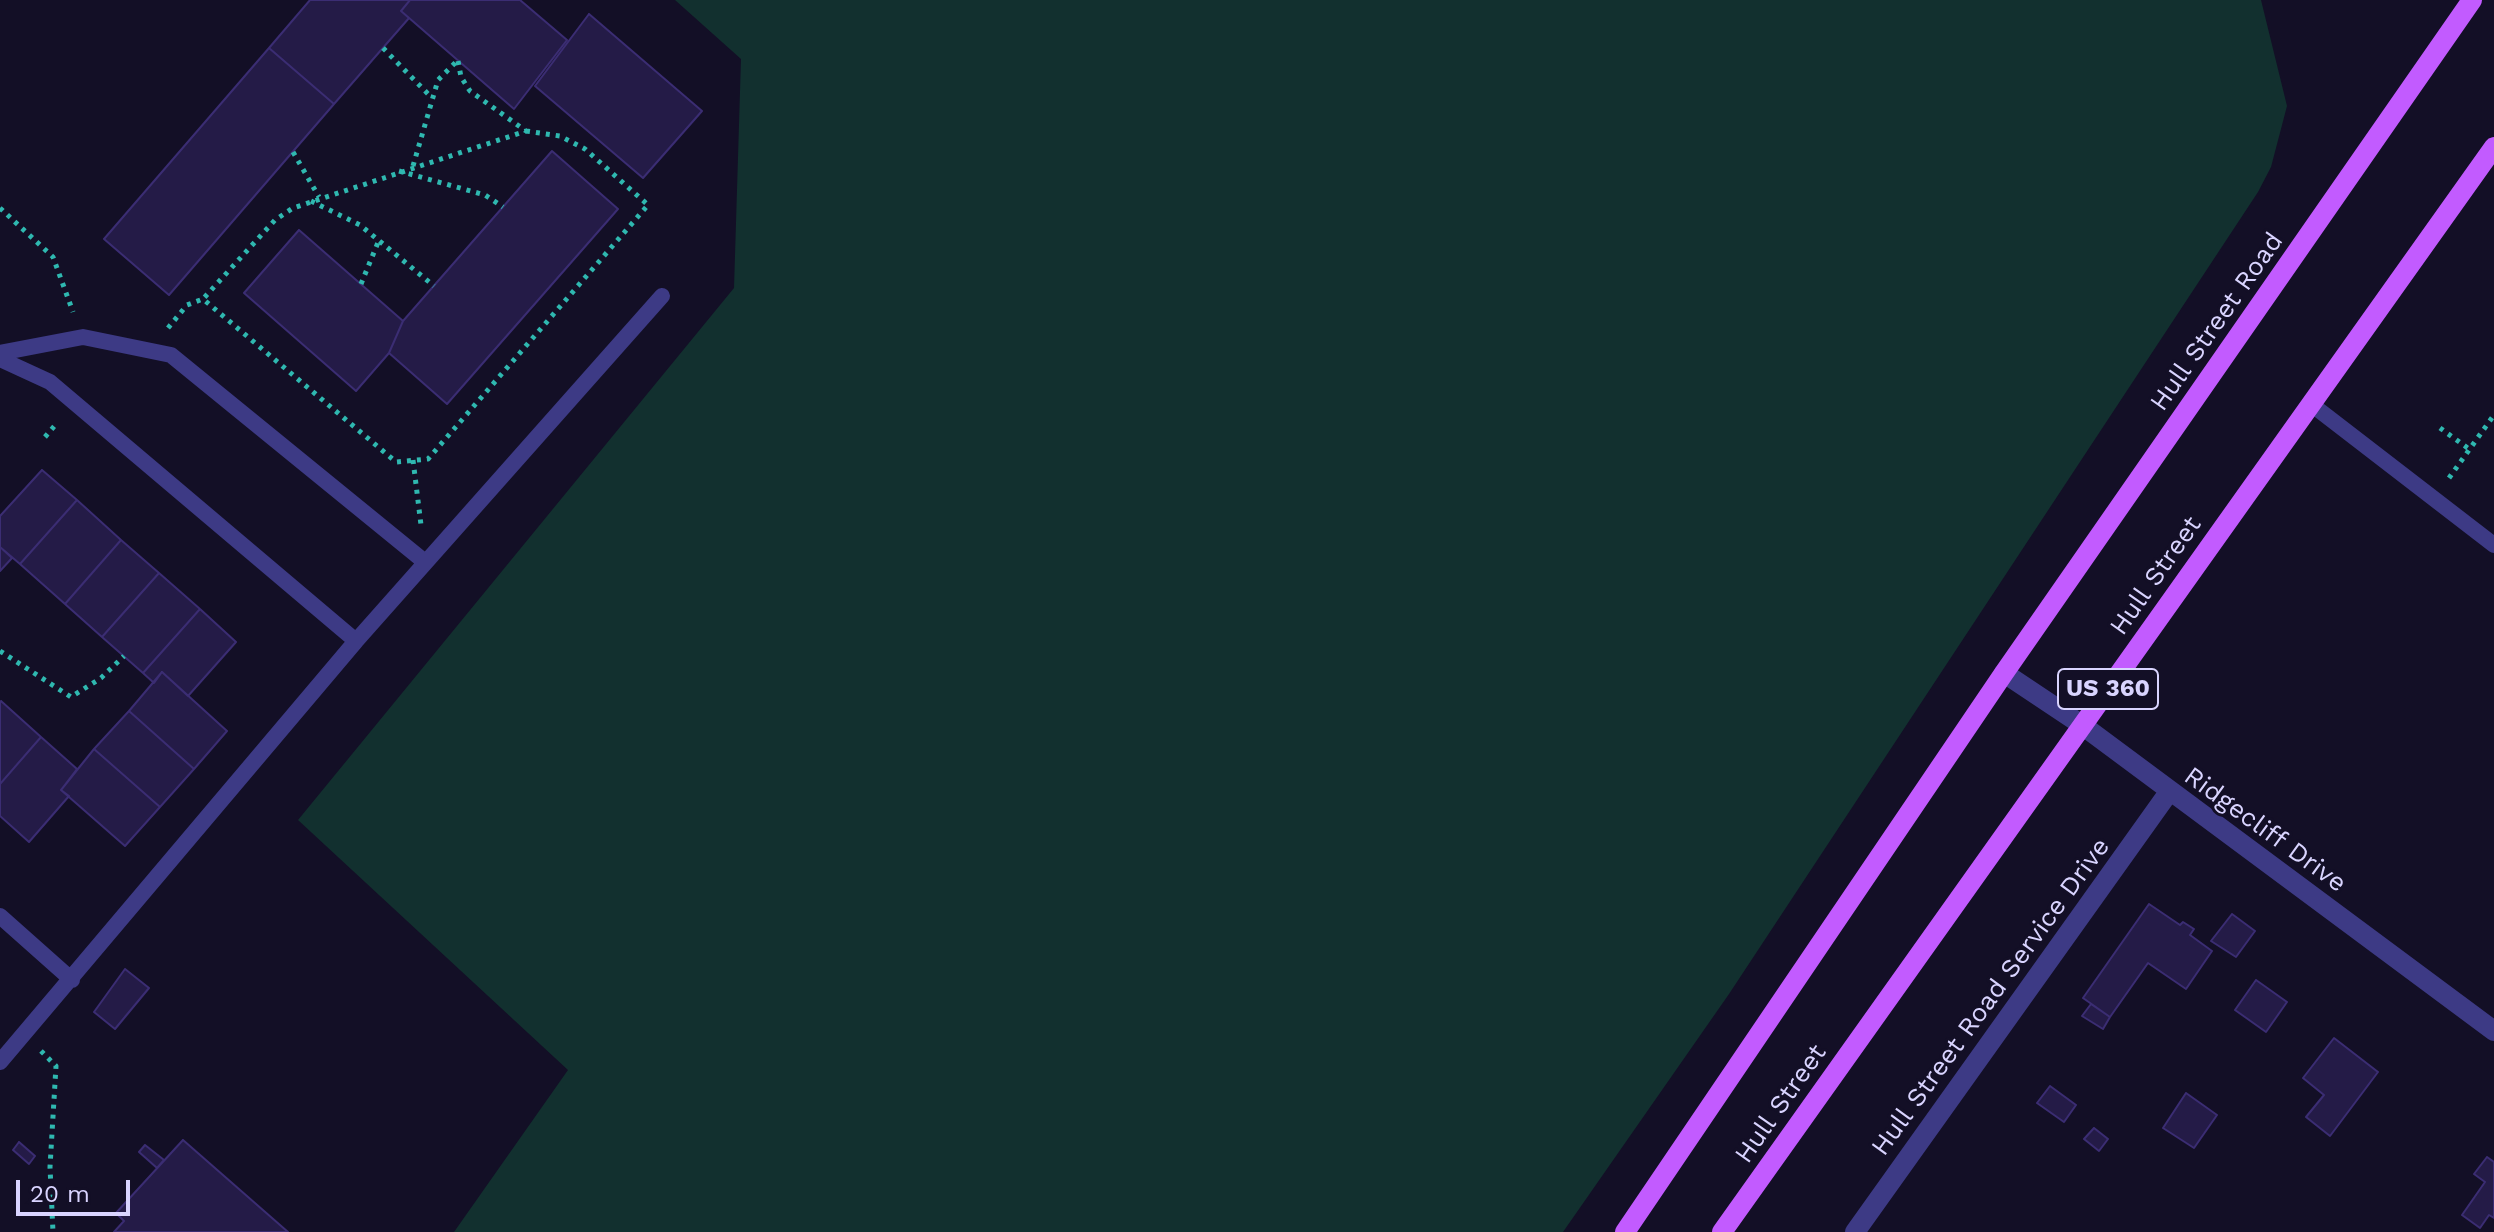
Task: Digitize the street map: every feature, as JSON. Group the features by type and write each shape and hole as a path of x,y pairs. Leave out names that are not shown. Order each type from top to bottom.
{"main road":[{"name":"Hull Street Road","path":"2004,673 2472,0"},
{"name":"Hull Street","path":"1722,1232 2494,147"},
{"path":"1625,1232 2004,673"}],"street":[{"name":"Ridgecliff Drive","path":"2004,673 2082,725 2494,1031"},
{"name":"Hull Street Road Service Drive","path":"1855,1232 2169,792"}],"lane":[{"path":"0,1062 356,641 662,296"},
{"path":"0,356 83,337 171,355 425,562"},
{"path":"0,356 50,382 356,641"},
{"path":"2311,404 2494,545"},
{"path":"0,916 72,980"}],"path":[{"path":"383,48 433,98"},
{"path":"413,166 438,80 458,60 461,77 470,91 526,131"},
{"path":"148,351 187,305 203,299 275,220 309,200 526,131 560,136 585,149 648,205 428,459 396,462 203,299"},
{"path":"293,152 319,197"},
{"path":"399,171 485,195 503,207"},
{"path":"309,200 360,225 434,286"},
{"path":"0,208 53,257 83,337"},
{"path":"361,284 379,240"},
{"path":"2440,428 2469,449 2494,415"},
{"path":"413,460 425,562"},
{"path":"0,651 71,697 101,678 124,656"},
{"path":"53,1232 50,1152 56,1066"}],"green space":[{"path":"675,0 2261,0 2287,106 2271,167 2258,192 1729,994 1563,1232 454,1232 568,1070 298,820 734,288 741,59"}],"building":[{"path":"310,0 410,0 401,11 409,18 334,104 269,48"},
{"path":"410,0 520,0 567,40 514,109 401,11"},
{"path":"589,14 702,111 643,178 535,86"},
{"path":"269,48 334,104 169,295 104,239"},
{"path":"552,151 618,209 447,404 389,353 403,321"},
{"path":"299,230 403,321 389,353 356,391 244,293"},
{"path":"42,470 77,500 20,564 0,547 0,516"},
{"path":"77,500 121,540 65,604 20,564"},
{"path":"121,540 159,573 102,637 65,604"},
{"path":"0,547 12,558 0,571"},
{"path":"159,573 200,609 143,673 102,637"},
{"path":"200,609 236,642 188,696 162,672 154,683 143,673"},
{"path":"162,672 227,731 194,769 129,711"},
{"path":"0,703 41,737 0,784"},
{"path":"129,711 194,769 160,807 94,749"},
{"path":"41,737 77,769 61,790 69,796 29,842 0,816 0,784"},
{"path":"94,749 160,807 125,846 61,790"},
{"path":"2149,904 2180,925 2183,922 2194,929 2190,935 2212,951 2186,989 2148,963 2110,1017 2083,998"},
{"path":"2232,914 2255,931 2236,957 2211,941"},
{"path":"125,969 149,988 115,1029 94,1012"},
{"path":"2256,980 2287,1002 2266,1032 2235,1010"},
{"path":"2091,1004 2110,1017 2103,1029 2082,1016"},
{"path":"2334,1038 2378,1072 2330,1136 2306,1117 2324,1095 2303,1078"},
{"path":"2050,1086 2076,1105 2064,1122 2037,1103"},
{"path":"2186,1093 2217,1115 2194,1148 2163,1128"},
{"path":"2094,1128 2108,1139 2099,1151 2084,1139"},
{"path":"183,1140 288,1232 114,1232 124,1221 116,1213"},
{"path":"19,1142 35,1156 29,1164 13,1150"},
{"path":"145,1145 164,1160 157,1168 139,1152"},
{"path":"2487,1157 2494,1162 2494,1218 2489,1215 2480,1228 2462,1215 2485,1182 2474,1174"}]}
